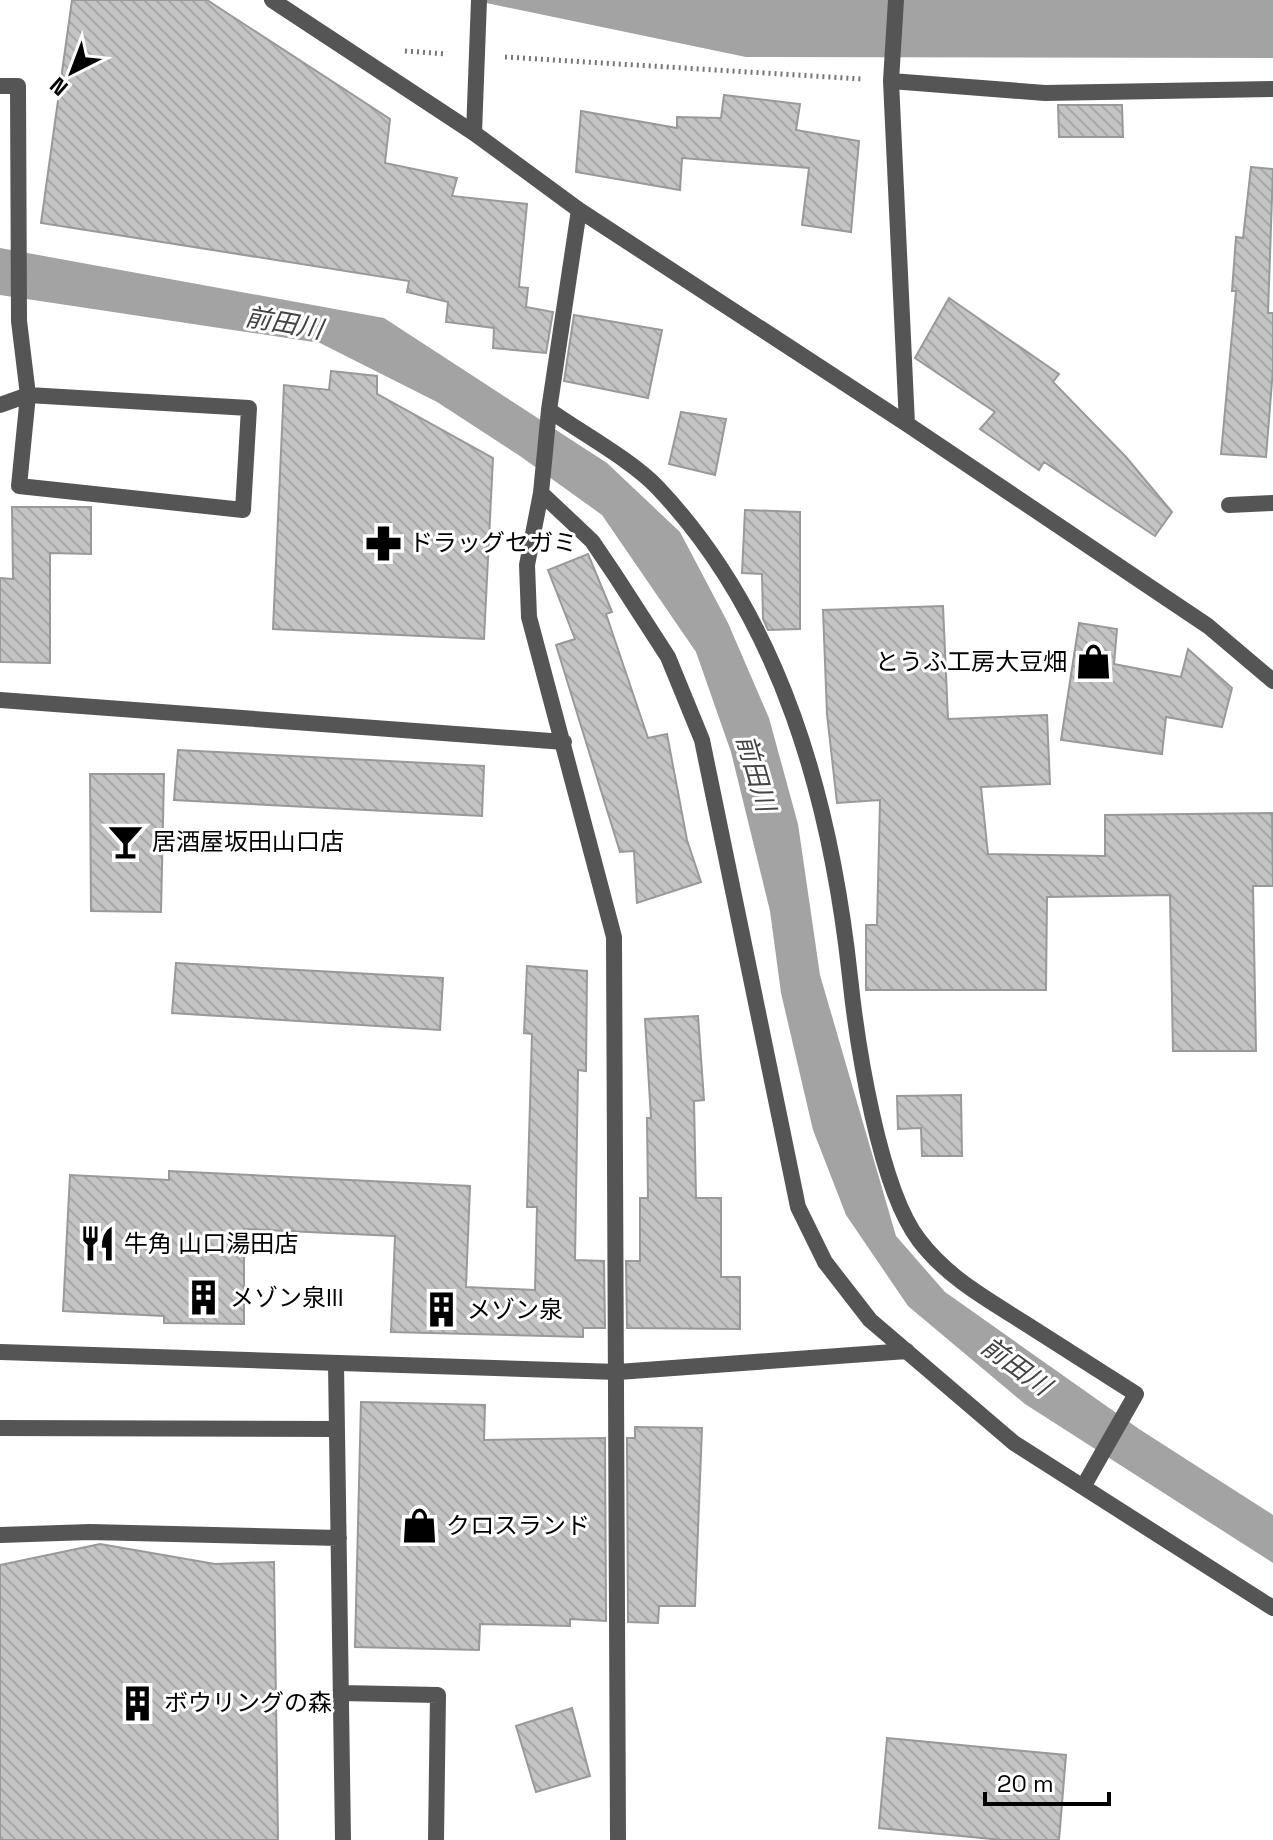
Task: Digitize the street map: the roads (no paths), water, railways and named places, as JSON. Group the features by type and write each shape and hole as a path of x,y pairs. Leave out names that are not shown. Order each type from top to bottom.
{"street":[{"path":"272,0 474,133 579,210 907,424 1208,626 1273,681"},
{"path":"896,0 891,81 907,424"},
{"path":"474,133 479,6"},
{"path":"891,81 1045,93 1273,89"},
{"path":"0,86 18,86 19,321 28,395 19,486 243,510 249,408 28,395 0,405"},
{"path":"579,210 549,410 541,493 527,565 529,617 614,937 618,1840"},
{"path":"549,410 656,485 707,546 750,616 791,704 820,800 844,919 857,1040 889,1176 903,1215 918,1240 953,1278 1136,1394 1083,1487"},
{"path":"541,493 592,541 668,657 702,740 798,1207 825,1262 870,1320 1014,1443 1273,1608"},
{"path":"1229,505 1273,503"},
{"path":"0,700 564,742"},
{"path":"0,1352 618,1372 907,1351"},
{"path":"336,1364 343,1840"},
{"path":"0,1428 337,1429"},
{"path":"0,1535 90,1532 339,1538"},
{"path":"341,1693 438,1695 436,1840"}],"water":[{"path":"472,0 1273,0 1273,58 746,57"},
{"name":"前田川","path":"0,248 384,318 607,463 680,532 728,623 769,718 798,824 820,975 896,1236 945,1292 1139,1429 1273,1515 1273,1563 1025,1404 908,1306 846,1215 813,1130 781,993 770,911 731,752 696,652 602,515 437,402 320,343 0,295"}],"place":[{"name":"ドラッグセガミ","path":"383,543"},
{"name":"とうふ工房大豆畑","path":"1093,662"},
{"name":"居酒屋坂田山口店","path":"126,842"},
{"name":"牛角 山口湯田店","path":"98,1244"},
{"name":"メゾン泉III","path":"204,1298"},
{"name":"メゾン泉","path":"441,1310"},
{"name":"クロスランド","path":"420,1526"},
{"name":"ボウリングの森","path":"138,1703"}]}
